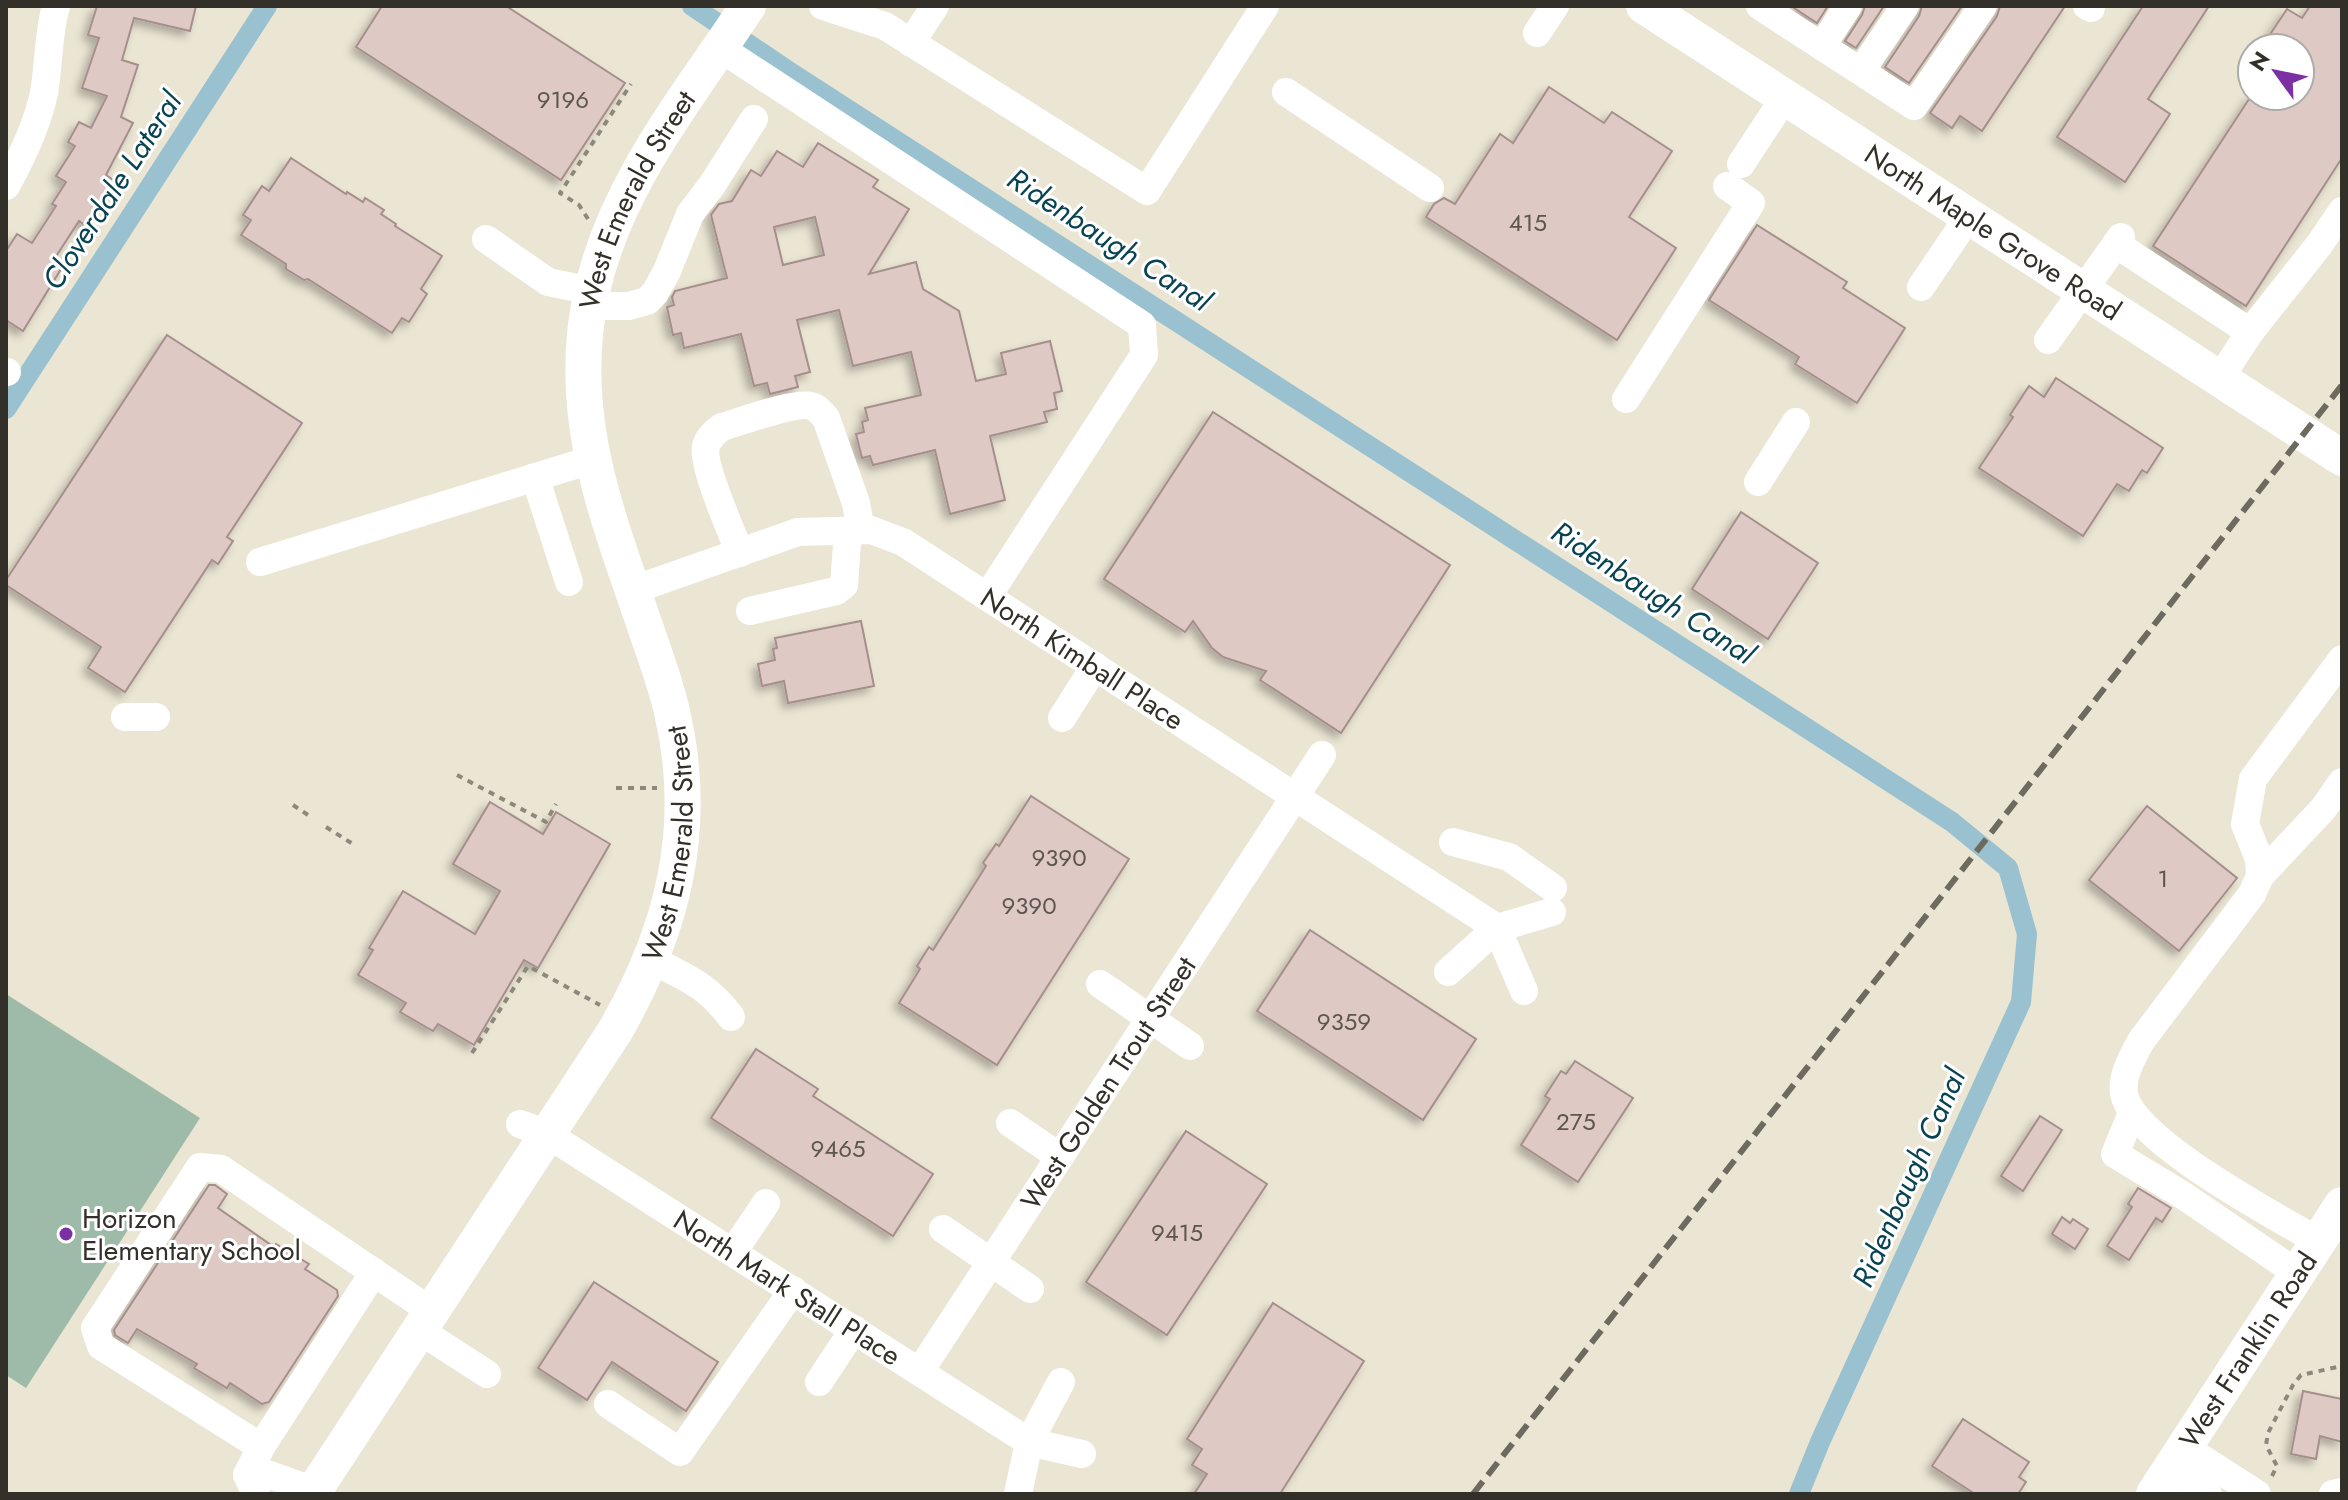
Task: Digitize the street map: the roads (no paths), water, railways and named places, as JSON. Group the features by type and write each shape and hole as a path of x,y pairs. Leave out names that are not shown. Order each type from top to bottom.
{"main road":[{"name":"North Maple Grove Road","path":"1644,6 2342,458"},
{"name":"West Emerald Street","path":"313,1492 425,1321 534,1129 615,1031 652,960 674,892 682,840 683,795 672,712 591,460 583,395 590,299 616,216 638,175 733,29"},
{"name":"West Franklin Road","path":"2169,1470 2342,1205"}],"street":[{"path":"6,186 21,160 40,106 49,61 50,25 56,6"},
{"path":"823,6 885,26 1147,191 1265,6"},
{"path":"911,43 935,6"},
{"path":"1537,33 1555,6"},
{"path":"1822,46 1848,6"},
{"path":"1861,71 1905,6"},
{"path":"1775,10 1822,46 1914,106 1983,6"},
{"path":"733,29 1142,325 1144,355 987,597"},
{"path":"1286,92 1430,188"},
{"path":"1626,399 1751,203 1734,175 1785,97"},
{"path":"486,239 548,282 590,299 629,306 647,301 667,271 690,214 754,119"},
{"path":"2219,380 2250,332 2342,211"},
{"path":"1921,287 1969,216"},
{"path":"2048,340 2118,241 2250,332"},
{"path":"740,553 707,463 706,446 722,427 808,404 826,418 856,503 844,585 834,593 750,611"},
{"path":"1758,482 1796,422"},
{"path":"260,562 591,460"},
{"path":"535,477 569,582"},
{"name":"North Kimball Place","path":"633,590 798,532 871,530 903,542 1497,928"},
{"path":"2260,876 2259,859 2245,824 2253,779 2342,659"},
{"path":"1062,718 1095,666"},
{"path":"125,717 156,717"},
{"name":"West Golden Trout Street","path":"920,1371 1322,755"},
{"path":"2318,1241 2181,1157 2132,1113 2123,1093 2128,1066 2141,1041 2252,894 2260,876 2323,809 2342,782"},
{"path":"1448,972 1497,928 1553,900 1509,857 1453,842"},
{"path":"1497,928 1524,991"},
{"path":"652,960 689,978 714,995 731,1017"},
{"path":"1100,984 1190,1046"},
{"path":"2132,1113 2115,1154 2184,1196 2297,1273"},
{"path":"1010,1123 1060,1157"},
{"name":"North Mark Stall Place","path":"534,1129 1029,1442"},
{"path":"261,1447 101,1346 95,1328 200,1167 221,1169 374,1272 487,1374"},
{"path":"733,1252 766,1203"},
{"path":"943,1229 1030,1289"},
{"path":"252,1485 261,1447 374,1272"},
{"path":"608,1404 680,1452 793,1290"},
{"path":"819,1382 854,1329"},
{"path":"1018,1494 1029,1442 1061,1382"},
{"path":"1029,1442 1082,1454"},
{"path":"2169,1470 2262,1487"},
{"path":"2169,1470 2208,1494"},
{"path":"252,1485 267,1474 313,1492"},
{"path":"2333,1494 2342,1492"}],"waterway":[{"name":"Cloverdale Lateral","path":"6,409 267,6"},
{"name":"Ridenbaugh Canal","path":"692,6 1952,822 2008,868 2027,934 2021,1002 1799,1494"}],"railway":[{"path":"1473,1494 2342,385"}],"place":[{"name":"Horizon Elementary School","path":"66,1234"}]}
